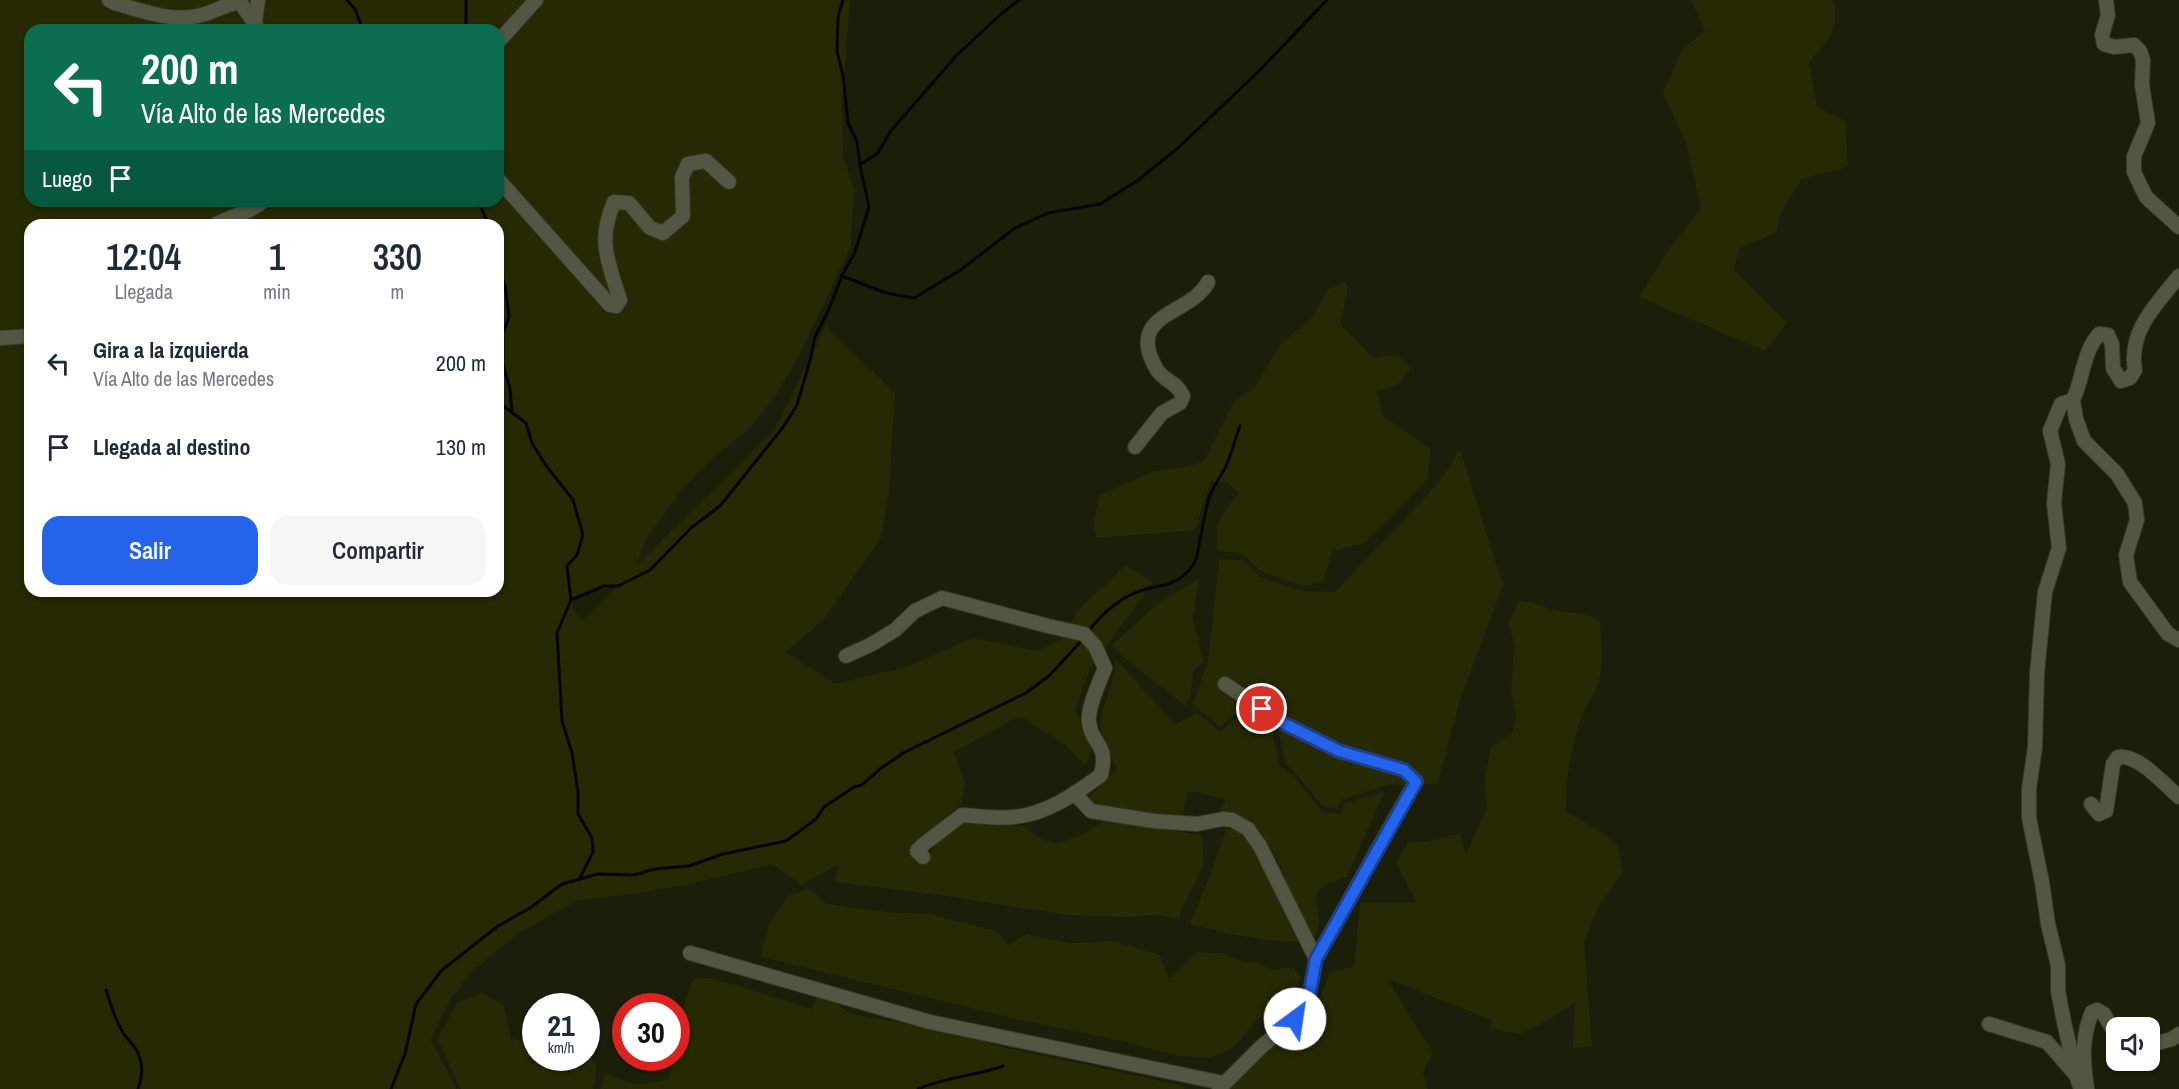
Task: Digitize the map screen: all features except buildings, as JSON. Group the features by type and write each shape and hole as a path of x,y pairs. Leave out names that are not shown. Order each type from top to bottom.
{"street":[{"path":"109,0 175,19 204,14 226,4 240,2 256,24"},
{"path":"257,24 258,0"},
{"path":"504,35 536,0"},
{"path":"2106,0 2108,15 2102,35 2104,44 2114,47 2134,45 2140,51 2143,60 2142,84 2148,123 2134,156 2134,172 2146,197 2179,226"},
{"path":"504,186 610,305 616,306 620,300 605,250 606,220 614,202 629,203 650,228 663,233 683,216 682,177 688,164 705,162 729,182"},
{"path":"225,219 256,207"},
{"path":"2179,276 2136,334 2133,357 2135,370 2130,378 2121,381 2113,368 2112,344 2108,335 2099,334 2091,344 2079,389 2073,400 2076,419 2084,441 2117,474 2135,503 2137,520 2126,555 2130,582 2168,634 2179,640"},
{"path":"1135,447 1162,413 1180,403 1183,396 1179,387 1158,372 1147,345 1152,328 1165,314 1203,292 1208,282"},
{"path":"0,338 24,336"},
{"path":"2073,400 2061,404 2050,431 2058,464 2054,503 2059,548 2046,592 2040,638 2029,818 2048,924 2058,965 2058,991 2081,1089"},
{"path":"846,657 895,630 915,611 942,598 1084,634 1095,646 1105,668 1088,720 1092,735 1103,749 1105,761 1101,774 1052,807 1012,818 962,814 917,851 923,857"},
{"path":"690,953 930,1022 1221,1086 1262,1046 1295,1019 1308,1001 1316,959 1416,782 1404,770 1339,751 1281,722 1225,684"},
{"path":"2091,804 2099,814 2106,811 2113,764 2118,757 2125,755 2136,759 2179,797"},
{"path":"1074,793 1091,811 1154,821 1197,824 1223,819 1240,823 1253,835 1260,846 1316,959"},
{"path":"2087,1089 2084,1033 2092,1012 2097,1010 2106,1018"},
{"path":"1989,1024 2047,1042 2076,1075"},
{"path":"2160,1042 2179,1034"}],"green space":[{"path":"0,0 850,0 842,99 843,156 854,189 851,246 801,352 776,396 749,429 712,459 682,490 648,536 636,566 775,429 826,326 895,393 889,492 881,538 825,618 786,652 835,684 906,667 973,638 1036,651 1062,639 1078,610 1126,565 1153,582 1091,667 1075,710 1092,748 1086,765 1064,744 1020,716 954,752 965,782 961,804 909,850 921,862 935,845 965,821 1024,826 1041,839 1057,844 1083,834 1109,818 1202,836 1204,864 1178,918 1153,915 1127,917 1068,915 940,895 835,882 839,864 801,885 772,864 690,884 579,900 517,934 473,971 452,997 431,1040 456,1089 0,1089","holes":["617,586 582,621 572,608 575,596"]},
{"path":"1691,0 1833,0 1835,20 1831,34 1809,63 1817,107 1845,121 1848,167 1802,179 1780,214 1777,232 1739,249 1734,270 1787,323 1765,351 1639,297 1668,250 1701,209 1686,143 1663,93 1682,49 1705,31"},
{"path":"1346,281 1347,294 1340,325 1374,358 1397,355 1411,368 1398,385 1377,391 1382,415 1430,448 1428,478 1389,520 1364,543 1333,551 1323,582 1304,586 1262,572 1241,553 1218,551 1217,533 1220,519 1239,493 1227,482 1211,481 1195,530 1096,538 1094,522 1099,495 1155,471 1190,466 1204,461 1234,401 1254,388 1280,345 1313,316 1328,289"},
{"path":"1460,449 1503,585 1460,700 1438,784 1388,785 1342,799 1337,809 1323,806 1286,763 1277,727 1271,724 1279,765 1294,776 1322,811 1340,814 1344,804 1385,791 1347,877 1327,884 1317,891 1319,925 1314,938 1280,878 1284,874 1267,841 1253,827 1218,813 1226,800 1194,791 1188,793 1183,816 1155,816 1096,806 1088,798 1117,768 1101,733 1102,714 1113,677 1115,659 1176,724 1197,713 1220,732 1246,711 1262,718 1244,706 1220,727 1193,704 1208,662 1219,559 1241,560 1262,578 1302,591 1335,592 1440,481"},
{"path":"1199,579 1193,619 1203,662 1193,671 1191,695 1185,706 1122,656 1112,645 1161,601"},
{"path":"1519,601 1534,603 1557,611 1583,614 1600,621 1601,670 1596,689 1584,711 1576,736 1570,761 1566,799 1566,812 1617,843 1623,872 1598,907 1584,942 1592,1047 1573,1048 1575,1003 1542,1024 1519,1034 1490,1028 1492,1020 1387,979 1433,1053 1423,1071 1428,1089 1229,1089 1259,1059 1314,1013 1330,972 1354,967 1360,903 1417,903 1396,863 1408,843 1434,840 1460,833 1466,855 1487,807 1484,781 1491,748 1513,732 1516,716 1511,693 1514,646 1509,622"},
{"path":"1226,829 1237,829 1252,842 1299,942 1244,936 1190,924"},
{"path":"812,890 826,904 886,912 929,914 996,931 1008,945 1026,934 1069,943 1112,941 1160,955 1169,979 1196,952 1222,953 1248,963 1258,963 1273,970 1293,967 1301,977 1294,995 1257,1020 1234,1047 1211,1058 1179,1056 761,957 768,925 788,896"},
{"path":"712,978 812,1009 817,995 828,998 849,1013 939,1030 1007,1048 1185,1087 1184,1089 600,1089 605,1073 636,1084 643,1084 668,1079 671,1071 690,1071 690,993 688,993 693,979"},
{"path":"482,993 504,1005 511,1039 522,1041 522,1071 596,1071 593,1089 461,1089 437,1039 458,1002"}],"waterway":[{"path":"347,0 355,9 361,24"},
{"path":"466,0 466,24"},
{"path":"579,880 593,852 592,838 578,814 578,792 572,753 562,721 557,633 571,600 604,586 618,586 650,570 691,528 720,506 784,426 797,405 815,337 855,252 869,207 857,141 848,123 843,76 837,51 838,17 843,0"},
{"path":"860,165 878,153 890,132 956,56 1019,0"},
{"path":"842,276 886,293 914,298 962,269 1015,228 1048,213 1100,204 1137,181 1178,148 1258,72 1327,0"},
{"path":"481,207 486,219"},
{"path":"504,283 509,317 504,330"},
{"path":"504,368 510,389 512,412"},
{"path":"504,406 526,423 532,443 573,500 583,535 577,555 567,566 571,600"},
{"path":"1088,632 1106,611 1121,600 1137,592 1175,581 1193,565 1198,554 1209,498 1228,461 1240,426"},
{"path":"391,1089 405,1054 416,1004 442,970 498,926 530,908 562,884 598,874 634,875 655,869 689,866 723,854 786,841 816,819 824,807 854,787 862,785 903,753 1026,693 1050,675 1082,640"},
{"path":"106,990 118,1024 141,1060 142,1072 138,1089"},
{"path":"918,1089 1003,1066"}],"route":[{"path":"1262,709 1281,722 1339,751 1404,770 1416,782 1316,959 1308,1001 1295,1019"}]}
